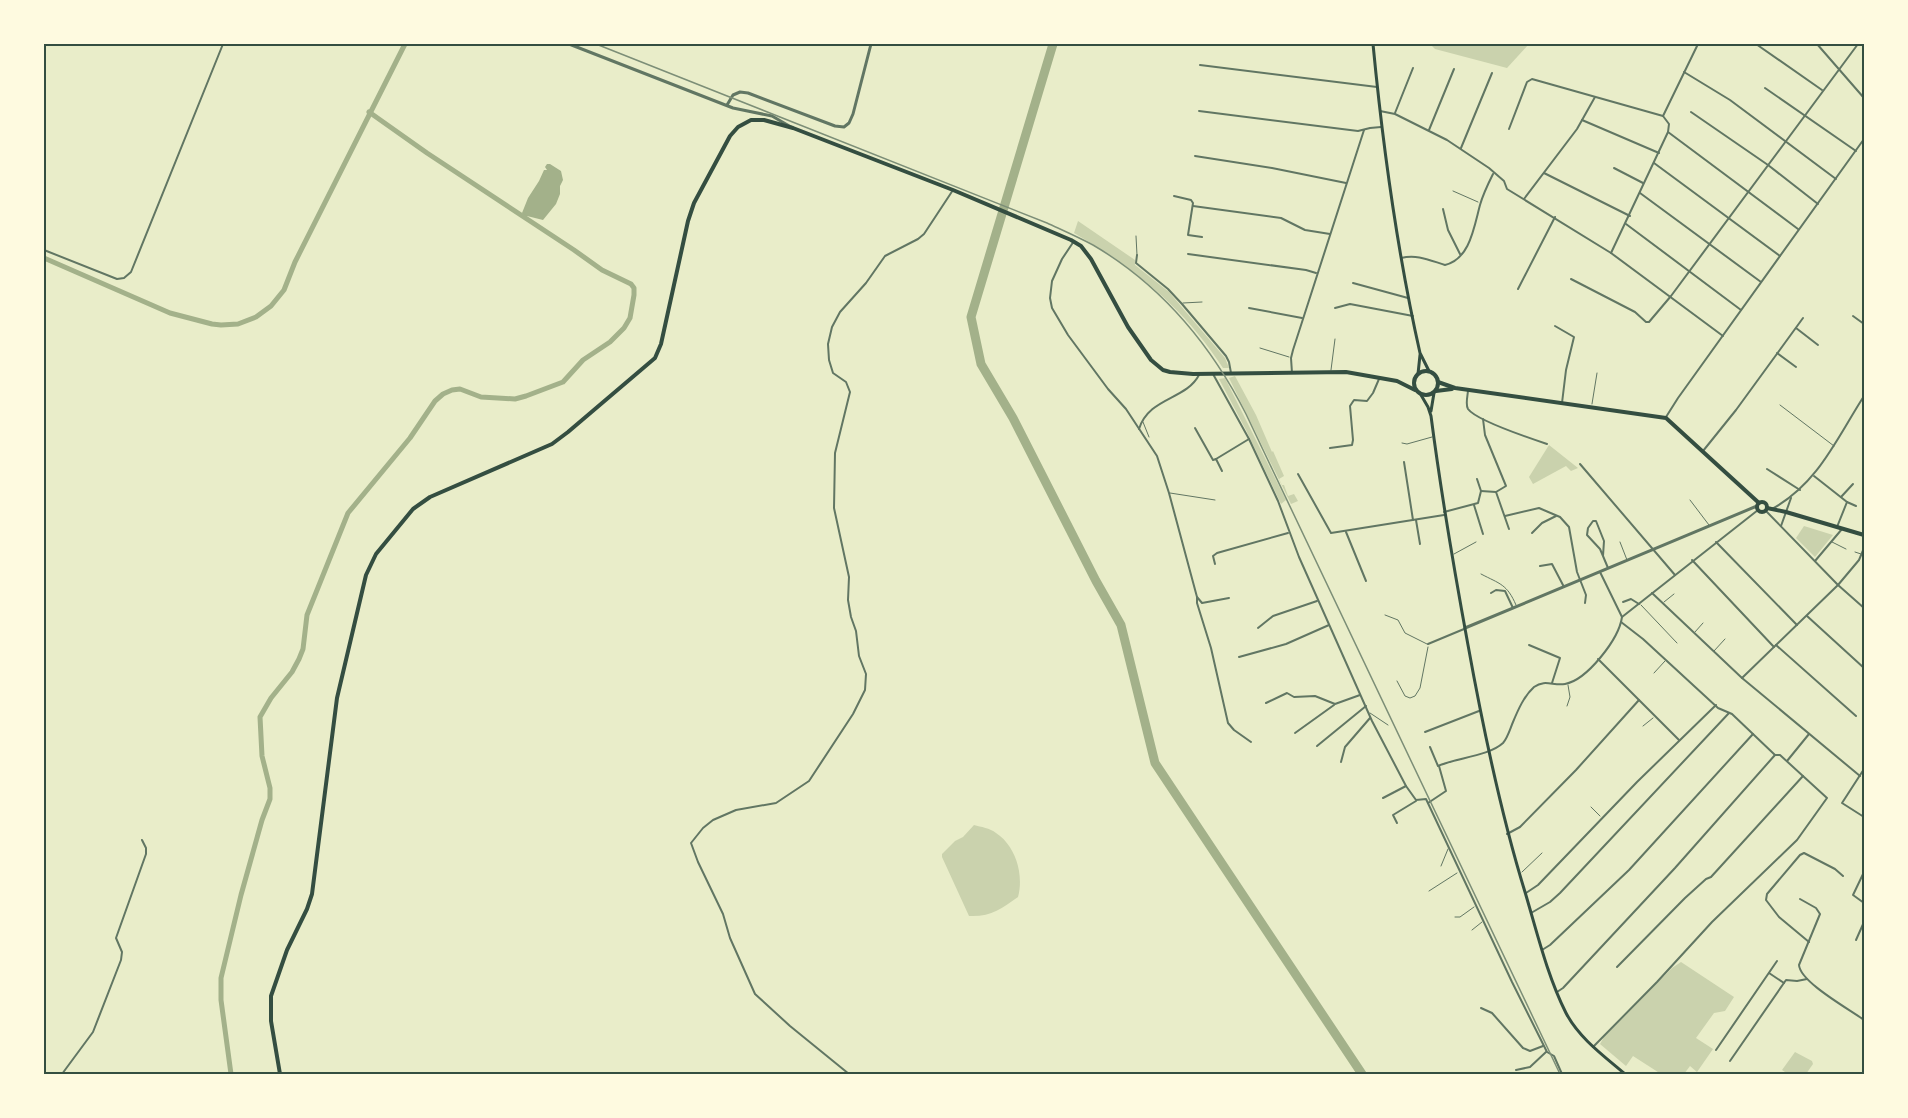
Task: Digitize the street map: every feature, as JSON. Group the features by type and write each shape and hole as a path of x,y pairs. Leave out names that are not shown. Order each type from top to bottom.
{"main road":[{"path":"1372,44 1381,127 1401,258 1420,353 1429,371 1435,375 1438,382 1431,416"},
{"path":"280,1074 271,1021 271,996 287,950 312,894 337,698 360,597 372,561 419,504 430,497 552,444 650,363 661,344 691,209 730,136 742,124 754,120 764,120 793,128 969,196 1073,241 1091,259 1128,327 1151,360 1170,372 1200,374 1350,372 1396,381 1421,395 1431,416 1451,555 1487,751 1519,874 1542,950 1566,1013 1574,1026 1593,1047 1625,1074"},
{"path":"1415,390 1414,379 1418,374 1420,353"},
{"path":"1418,374 1429,371"},
{"path":"1396,381 1414,379"},
{"path":"1438,382 1455,388 1666,418 1762,512 1768,509 1786,512 1864,535"},
{"path":"1421,395 1428,396 1435,392 1455,388"},
{"path":"1758,506 1766,503 1768,509"}],"street":[{"path":"44,250 117,279 124,278 131,272 223,44"},
{"path":"569,44 739,110 772,116 793,128"},
{"path":"727,105 733,95 740,92 748,93 844,128 853,114 871,44"},
{"path":"1663,116 1698,44"},
{"path":"1756,44 1823,91"},
{"path":"1817,44 1864,98"},
{"path":"1571,279 1635,312 1646,322 1653,318 1858,44"},
{"path":"1200,65 1377,87"},
{"path":"1395,114 1413,68"},
{"path":"1428,130 1454,69"},
{"path":"1684,72 1730,100 1836,179"},
{"path":"1461,148 1492,73"},
{"path":"1509,129 1528,80 1532,79 1663,116 1670,124 1659,153 1611,253"},
{"path":"1765,88 1856,151"},
{"path":"1524,199 1582,120 1595,97"},
{"path":"1199,111 1358,131 1381,127"},
{"path":"1379,111 1395,114 1461,148 1506,183 1507,189 1611,253 1723,336"},
{"path":"1691,112 1768,165 1818,204"},
{"path":"1582,120 1659,153"},
{"path":"1292,373 1291,358 1364,130"},
{"path":"1668,132 1799,230"},
{"path":"1666,418 1864,139"},
{"path":"1195,156 1347,183"},
{"path":"1654,163 1780,256"},
{"path":"1614,168 1644,184"},
{"path":"1401,258 1409,255 1416,256 1445,265 1457,260 1472,237 1480,203 1493,172"},
{"path":"1544,173 1630,216"},
{"path":"849,1074 755,994 730,938 723,914 692,850 691,843 703,828 720,816 736,810 776,803 809,781 863,697 866,674 859,656 856,631 851,617 848,600 849,578 834,508 835,453 850,398 850,389 846,382 832,373 828,353 829,336 840,312 866,284 885,256 924,234 953,190"},
{"path":"1640,193 1761,282"},
{"path":"1174,196 1191,200 1188,235 1202,237"},
{"path":"1192,206 1281,218 1305,230 1330,234"},
{"path":"1443,209 1448,230 1461,255"},
{"path":"1518,289 1555,217"},
{"path":"1626,224 1741,310"},
{"path":"1073,241 1053,281 1050,291 1052,308 1068,336 1126,410 1157,456 1215,664 1228,723 1251,742"},
{"path":"1188,254 1317,273"},
{"path":"1137,255 1136,264 1168,289 1226,356 1231,373"},
{"path":"1353,283 1409,298"},
{"path":"1335,308 1350,304 1413,316"},
{"path":"1249,308 1303,318"},
{"path":"1853,316 1864,324"},
{"path":"1703,452 1803,318"},
{"path":"1555,326 1574,337 1566,370 1562,403"},
{"path":"1796,328 1818,345"},
{"path":"1777,353 1796,367"},
{"path":"1212,373 1249,439 1278,501 1360,695 1406,786 1416,800"},
{"path":"1139,429 1143,419 1153,407 1193,383 1200,374"},
{"path":"1330,448 1352,445 1350,406 1354,400 1367,401 1379,377"},
{"path":"1468,390 1468,408 1483,419 1547,444"},
{"path":"1864,396 1814,476 1791,498 1768,509 1781,526 1838,585 1864,607"},
{"path":"1858,406 1863,409"},
{"path":"1481,491 1496,492 1504,488 1506,483 1485,435 1483,419"},
{"path":"1195,428 1222,471"},
{"path":"1216,459 1249,439"},
{"path":"1404,462 1420,544"},
{"path":"1580,464 1675,575"},
{"path":"1767,469 1800,490"},
{"path":"1298,474 1328,531 1334,534 1415,520 1478,503 1481,491 1477,479"},
{"path":"1814,476 1841,498 1856,506"},
{"path":"1841,498 1853,484"},
{"path":"1496,492 1509,529"},
{"path":"1781,526 1791,498"},
{"path":"1815,561 1832,542 1847,502"},
{"path":"1474,504 1483,536"},
{"path":"1428,645 1758,506"},
{"path":"1622,617 1758,506"},
{"path":"1505,516 1539,508 1565,521 1569,527 1575,565 1586,595 1585,603"},
{"path":"1532,533 1542,523 1556,516"},
{"path":"1603,556 1604,541 1596,520 1588,528 1587,535 1600,549 1608,568"},
{"path":"1346,532 1366,581"},
{"path":"1215,564 1214,556 1217,554 1290,533"},
{"path":"1716,542 1797,625"},
{"path":"1742,678 1838,585 1862,554 1864,548"},
{"path":"1692,560 1775,646 1856,716"},
{"path":"1540,566 1552,564 1564,587"},
{"path":"1438,766 1487,751 1504,741 1531,691 1540,683 1568,683 1578,680 1598,659 1622,617 1600,572"},
{"path":"1491,593 1496,590 1505,591 1515,607"},
{"path":"1652,593 1742,678 1860,776"},
{"path":"1197,597 1202,603 1229,598"},
{"path":"1623,602 1631,599 1639,603"},
{"path":"1258,628 1273,616 1318,600"},
{"path":"1807,616 1864,668"},
{"path":"1593,1047 1705,929 1797,840 1827,798 1730,712 1721,710 1621,622"},
{"path":"1239,657 1286,644 1329,625"},
{"path":"1529,645 1560,658 1552,683"},
{"path":"1598,659 1679,740"},
{"path":"1266,703 1287,693 1294,697 1315,696 1335,704"},
{"path":"1295,733 1335,704 1360,695"},
{"path":"1507,834 1520,827 1576,770 1639,700"},
{"path":"1525,893 1538,885 1716,705"},
{"path":"1317,746 1366,706"},
{"path":"1425,732 1479,711"},
{"path":"1531,913 1560,893 1730,712"},
{"path":"1341,762 1345,747 1371,717"},
{"path":"1542,950 1551,945 1629,870 1754,734"},
{"path":"1787,761 1809,734"},
{"path":"1428,803 1446,791 1430,747"},
{"path":"1557,992 1566,986 1628,920 1776,755"},
{"path":"1864,769 1842,803 1864,817"},
{"path":"1617,967 1684,898 1711,877 1803,776"},
{"path":"1383,798 1406,786"},
{"path":"1397,823 1393,815 1416,800 1426,799 1512,982 1547,1052 1554,1056 1562,1074"},
{"path":"62,1074 97,1024 121,960 122,952 116,938 147,854 141,840"},
{"path":"1809,942 1773,911 1766,900 1767,894 1800,855 1804,854 1835,869 1843,876"},
{"path":"1864,872 1853,896 1864,903"},
{"path":"1800,899 1820,914 1799,967 1807,979 1864,1020"},
{"path":"1856,940 1864,922"},
{"path":"1716,1050 1778,961"},
{"path":"1769,973 1784,983"},
{"path":"1730,1060 1784,983 1790,980 1807,979"},
{"path":"1481,1008 1492,1013 1523,1048 1530,1051 1544,1046"},
{"path":"1516,1071 1530,1067 1547,1052"}],"lane":[{"path":"1453,190 1480,203"},
{"path":"1136,236 1137,255"},
{"path":"1182,304 1202,302"},
{"path":"1331,371 1335,339"},
{"path":"1260,348 1291,358"},
{"path":"1592,407 1597,373"},
{"path":"1780,405 1834,446"},
{"path":"1143,419 1144,429 1149,437"},
{"path":"1402,443 1407,444 1434,437"},
{"path":"1169,493 1215,500"},
{"path":"1690,500 1710,526"},
{"path":"1451,555 1476,542"},
{"path":"1620,542 1627,560"},
{"path":"1832,542 1846,549"},
{"path":"1855,552 1862,554"},
{"path":"1481,574 1506,587 1515,607"},
{"path":"1663,603 1674,594"},
{"path":"1639,603 1677,643"},
{"path":"1385,615 1398,620 1405,633 1428,645 1420,688 1415,696 1410,698 1405,696 1397,681"},
{"path":"1694,633 1703,622"},
{"path":"1714,651 1725,639"},
{"path":"1654,673 1666,660"},
{"path":"1567,706 1570,697 1568,683"},
{"path":"1369,713 1388,725"},
{"path":"1643,726 1655,716"},
{"path":"1591,807 1602,818"},
{"path":"1441,866 1449,848"},
{"path":"1519,874 1542,854"},
{"path":"1429,891 1460,871"},
{"path":"1455,917 1478,906"},
{"path":"1472,930 1485,921"}],"shaded area":[{"path":"1430,44 1529,44 1507,68 1435,49"},
{"path":"547,164 561,171 563,180 556,204 543,220 524,217 522,213 528,198 544,170 547,170 545,167"},
{"path":"1078,221 1135,260 1135,265 1169,292 1225,358 1229,368 1223,368 1192,326 1157,291 1118,261 1074,233"},
{"path":"1235,376 1284,476 1279,479 1282,485 1288,496 1294,494 1298,501 1291,504 1229,378"},
{"path":"1225,378 1286,500 1281,504 1219,379"},
{"path":"1549,445 1578,468 1571,471 1566,466 1533,484 1529,477"},
{"path":"1804,526 1833,535 1815,557 1796,538"},
{"path":"974,825 994,831 1009,845 1017,862 1020,888 1018,897 1001,909 990,914 969,916 942,854"},
{"path":"1681,962 1734,997 1725,1011 1714,1013 1696,1038 1713,1049 1697,1072 1690,1066 1684,1074 1661,1074 1633,1056 1626,1066 1600,1044 1604,1037 1672,968"},
{"path":"1795,1052 1812,1061 1813,1064 1806,1074 1788,1074 1782,1070"}],"waterway":[{"path":"44,258 170,313 221,325 238,324 256,317 271,306 284,290 295,262 405,44"},
{"path":"1053,44 971,317 981,364 1013,418 1096,581 1121,625 1155,763 1362,1074"},
{"path":"231,1074 221,1000 221,978 241,895 270,799 270,788 262,756 260,717 299,659 303,649 307,615 348,513 410,438 435,401 443,394 460,389 481,397 515,399 563,382 583,360 610,342 624,328 630,318 634,295 634,288 631,284 602,270 369,112"}],"railway":[{"path":"596,44 1047,223 1093,245 1118,261 1162,298 1182,319 1217,364 1246,414 1560,1074"}]}
